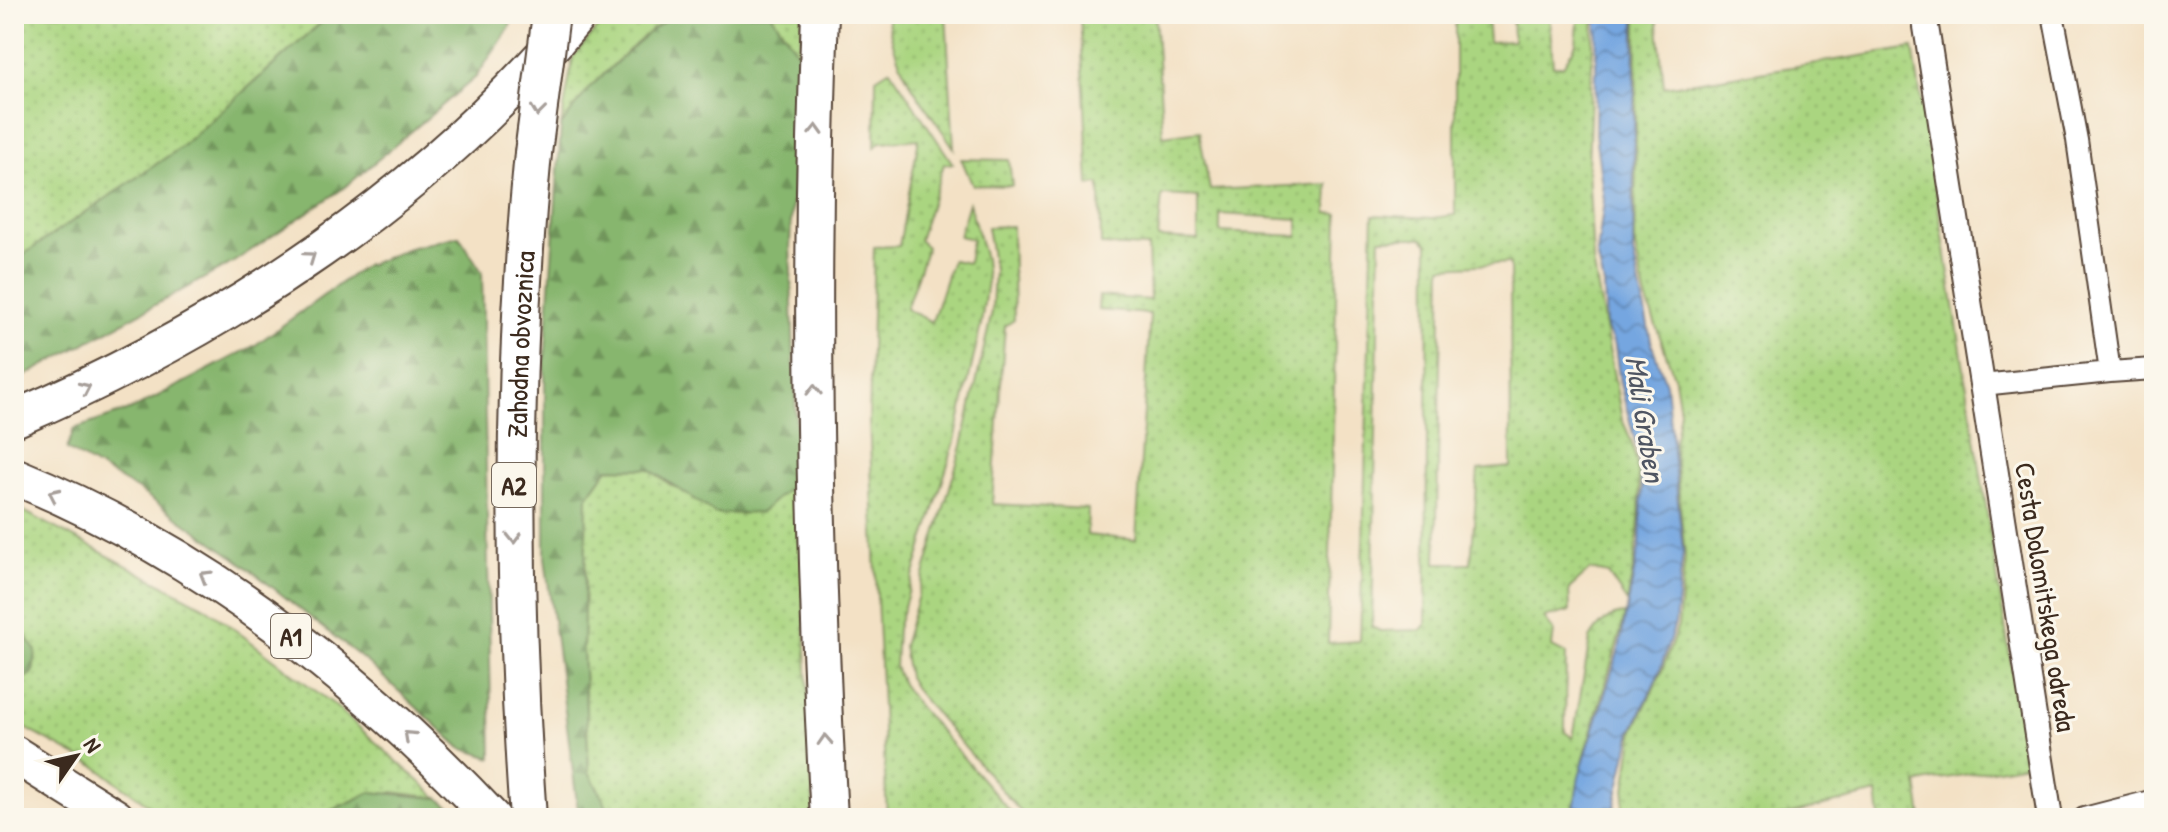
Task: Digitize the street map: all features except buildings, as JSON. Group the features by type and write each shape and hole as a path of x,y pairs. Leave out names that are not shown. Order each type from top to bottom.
{"highway":[{"name":"Zahodna obvoznica","path":"528,818 516,619 514,447 522,276 533,153 551,14"},
{"path":"14,419 164,348 264,289 324,247 404,186 471,127 579,14"},
{"path":"820,14 813,235 814,351 819,599 829,818"},
{"name":"A1","path":"14,476 94,513 214,581 275,623 354,686 492,818"},
{"path":"14,754 116,818"}],"street":[{"name":"Cesta Dolomitskega odreda","path":"1924,14 2050,818"},
{"path":"2053,14 2077,140 2110,372"},
{"path":"1982,385 2154,369"},
{"path":"2084,818 2154,800"}],"green space":[{"path":"14,14 331,14 180,148 14,261"},
{"path":"331,14 514,14 509,29 476,77 344,188 232,263 14,382 14,261 180,148"},
{"path":"609,14 676,14 613,65 561,126 573,57"},
{"path":"676,14 771,14 799,54 790,244 798,480 760,513 716,514 649,469 608,468 587,497 583,650 589,772 607,807 624,818 579,818 545,558 545,361 561,126 589,88 650,31"},
{"path":"771,14 803,14 799,54"},
{"path":"887,14 946,14 954,148 903,69"},
{"path":"1080,14 1155,14 1163,136 1199,131 1210,190 1328,184 1327,213 1338,214 1328,643 1360,641 1373,215 1433,218 1455,215 1455,14 1493,14 1487,15 1489,42 1513,41 1512,14 1549,14 1553,66 1563,66 1576,44 1579,14 1594,14 1588,167 1593,262 1622,420 1637,463 1640,510 1627,602 1608,574 1590,570 1569,589 1570,611 1544,618 1554,631 1552,647 1566,654 1565,732 1573,738 1590,639 1604,622 1613,616 1625,614 1582,767 1572,818 1026,818 917,692 908,677 903,646 962,446 992,312 994,269 987,227 1012,226 1014,320 1005,326 992,504 1088,509 1087,535 1136,540 1150,314 1098,310 1099,296 1150,300 1148,247 1101,245 1100,184 1089,185","holes":["1162,195 1198,197 1198,240 1158,238","1220,214 1298,219 1298,236 1220,232","1380,238 1423,238 1428,244 1426,624 1421,630 1380,631 1372,627","1510,263 1511,467 1478,470 1471,563 1436,563 1442,267"]},
{"path":"1637,14 1657,14 1664,87 1913,48 2027,764 1917,783 1922,818 1880,818 1877,793 1775,818 1621,818 1634,730 1661,673 1678,626 1685,556 1674,444 1680,411 1675,379 1645,295 1635,247"},
{"path":"890,69 953,164 944,164 919,240 927,247 906,309 932,322 952,260 968,263 972,239 959,236 969,203 985,259 987,281 981,324 955,441 897,629 895,667 902,684 918,706 1016,818 887,818 869,420 874,247 899,246 919,139 880,142 875,147 876,78"},
{"path":"961,159 1009,160 1012,186 973,185"},
{"path":"459,236 482,272 492,758 461,748 368,663 238,560 140,491 67,449 74,429 135,408 254,346 363,267 409,248"},
{"path":"608,468 649,469 672,486 760,513 798,480 814,818 624,818 607,807 589,772 583,650 587,497"},
{"path":"14,506 205,607 333,704 438,798 393,792 326,813 324,818 166,818 95,766 14,722 14,684 33,673 26,637 14,633"},
{"path":"14,633 26,637 36,651 33,673 14,684"},
{"path":"371,792 438,798 467,818 324,818 326,813"}],"water":[{"name":"Mali Graben","path":"1597,14 1635,14 1633,253 1652,345 1666,384 1683,551 1675,624 1659,673 1632,731 1612,818 1573,818 1579,776 1619,649 1640,543 1642,487 1638,452 1620,383 1615,346 1606,327 1604,285 1597,254 1604,200 1595,134"}]}
